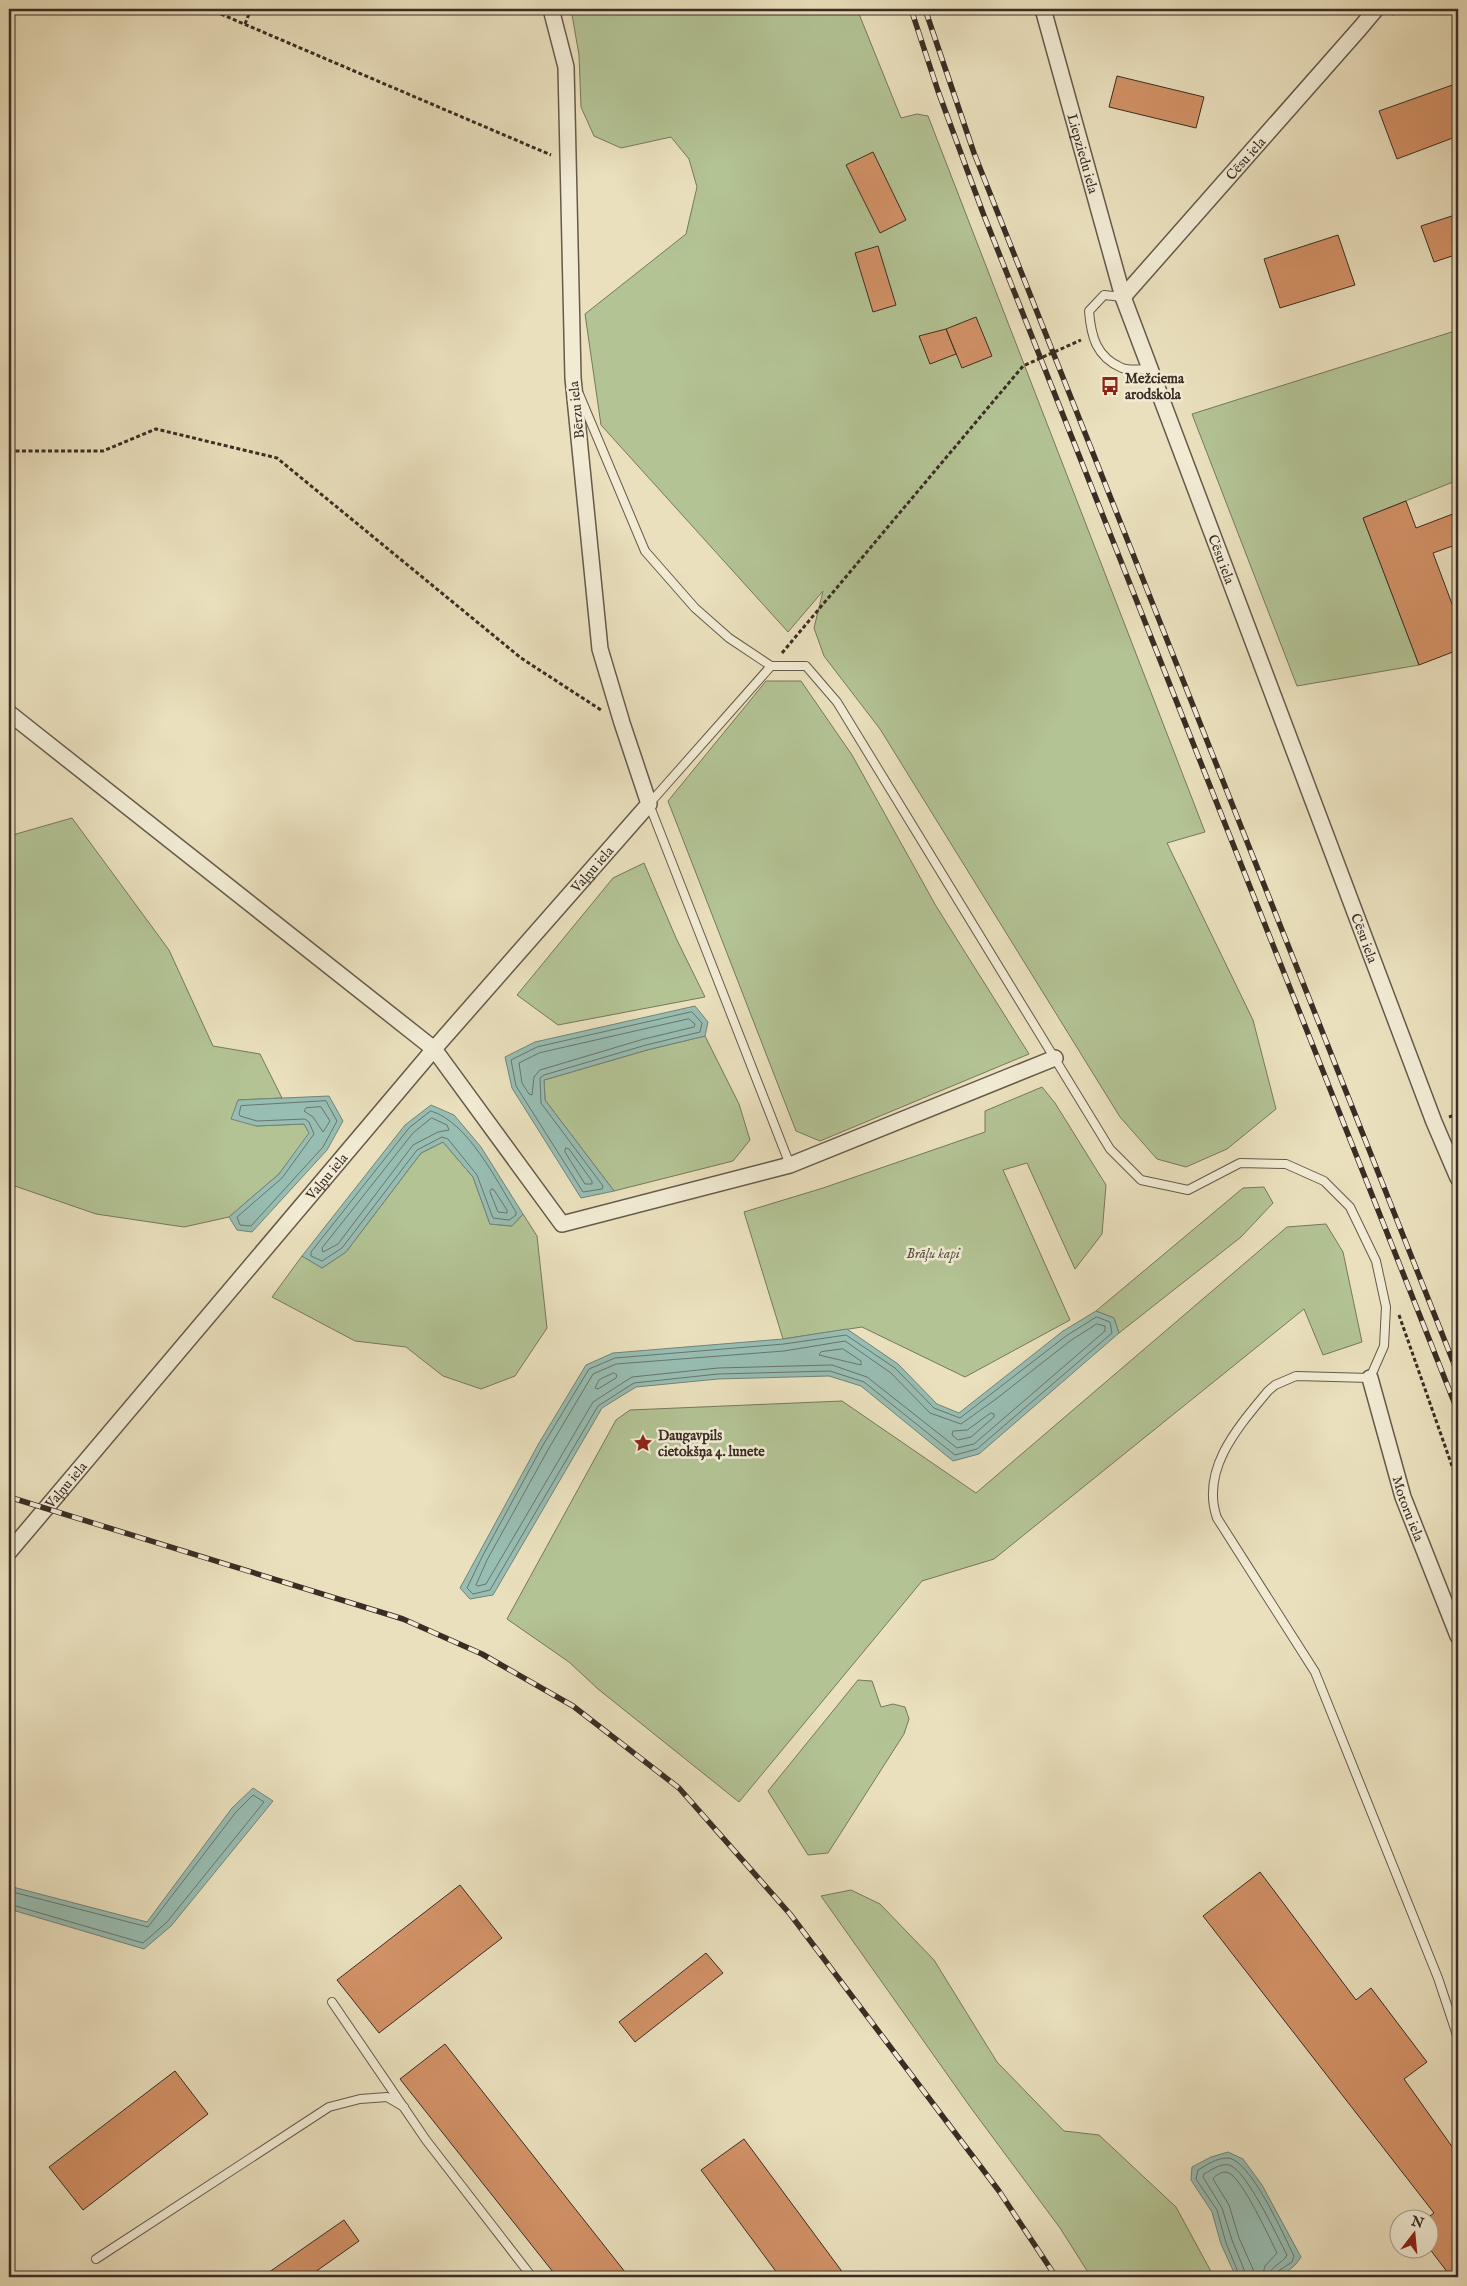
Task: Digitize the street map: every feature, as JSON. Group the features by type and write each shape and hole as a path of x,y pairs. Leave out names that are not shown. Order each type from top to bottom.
{"street":[{"name":"Bērzu iela","path":"551,9 566,67 570,163 573,378 600,649 622,724 650,804"},
{"name":"Liepziedu iela","path":"1043,9 1123,297"},
{"name":"Cēsu iela","path":"1376,9 1123,297 1434,1122 1458,1178"},
{"path":"9,713 434,1049 562,1224 790,1165 1055,1058"},
{"name":"Vaļņu iela","path":"9,1552 434,1049 650,804"},
{"name":"Motoru iela","path":"1370,1378 1403,1497 1458,1636"}],"lane":[{"path":"1123,297 1104,295 1089,311 1091,336 1103,355 1123,368 1150,370"},
{"path":"573,378 645,551 696,608 729,638 771,666 806,666 838,702 1110,1149 1141,1180 1188,1190 1240,1163 1286,1164 1324,1182 1350,1207 1376,1261 1386,1307 1384,1346 1370,1378 1296,1376 1268,1390 1230,1437 1221,1457 1212,1493 1213,1506 1217,1518 1315,1672 1438,1978 1458,2038"},
{"path":"771,666 650,804 790,1165"},
{"path":"332,2002 426,2140 532,2277"},
{"path":"96,2258 329,2107 360,2099 387,2097 404,2107"}],"path":[{"path":"209,9 570,163"},
{"path":"245,24 251,9"},
{"path":"771,666 1023,366 1091,336"},
{"path":"9,451 103,451 156,429 277,458 521,658 622,724"},
{"path":"1397,1308 1458,1483"}],"green space":[{"path":"571,9 857,9 901,118 917,114 928,116 1205,832 1167,843 1253,1020 1276,1109 1227,1149 1186,1167 1157,1159 1120,1117 880,729 824,656 814,628 823,591 788,632 601,425 585,314 686,234 697,187 689,159 671,137 621,148 594,136 581,107 579,55"},
{"path":"1458,330 1458,480 1363,518 1419,665 1297,686 1192,414"},
{"path":"766,681 801,681 852,755 936,906 1029,1054 820,1141 796,1131 668,801"},
{"path":"72,818 169,950 213,1046 260,1054 282,1098 238,1100 256,1126 304,1124 310,1134 279,1174 229,1217 184,1227 96,1214 9,1184 9,836"},
{"path":"644,863 676,938 705,997 558,1025 517,995 613,878"},
{"path":"705,1036 739,1104 750,1140 733,1161 614,1191 545,1100 544,1080 647,1050"},
{"name":"Brāļu kapi","path":"1042,1087 1055,1103 1106,1185 1102,1234 1075,1269 1027,1163 1003,1170 1070,1320 965,1377 862,1327 783,1339 744,1212 823,1188 985,1132 985,1111"},
{"path":"443,1142 473,1177 490,1224 512,1226 523,1214 537,1236 547,1328 515,1376 481,1389 443,1376 406,1347 355,1341 272,1297 302,1256 322,1268 346,1252 421,1153"},
{"path":"1264,1187 1273,1203 1241,1237 1119,1333 1114,1318 1096,1311 1243,1188"},
{"path":"1326,1224 1343,1252 1362,1342 1323,1355 1304,1309 994,1559 922,1581 739,1802 598,1689 569,1662 507,1619 616,1420 630,1410 842,1401 976,1493 1287,1227"},
{"path":"858,1680 872,1681 881,1707 893,1704 905,1707 909,1719 904,1734 828,1853 808,1855 768,1791"},
{"path":"851,1890 880,1904 934,1960 997,2062 1064,2131 1099,2135 1176,2207 1214,2277 1091,2277 1060,2228 971,2108 821,1896"}],"water":[{"path":"695,1006 708,1022 705,1036 647,1050 544,1080 545,1100 614,1191 581,1198 512,1088 505,1057 535,1042"},
{"path":"329,1096 343,1121 327,1150 252,1232 237,1230 229,1217 279,1174 309,1133 304,1124 256,1126 231,1119 238,1100"},
{"path":"431,1105 454,1115 481,1147 523,1214 512,1226 490,1224 473,1177 443,1142 421,1153 346,1252 322,1268 302,1256 405,1125"},
{"path":"1096,1311 1114,1318 1119,1333 979,1454 953,1461 861,1386 829,1376 718,1379 636,1387 602,1408 493,1595 470,1599 460,1588 539,1443 586,1365 613,1353 783,1339 847,1329 898,1364 937,1404 959,1413 1063,1331"},
{"path":"253,1788 273,1801 171,1926 144,1949 9,1909 9,1886 147,1922 232,1808"},
{"path":"1228,2152 1243,2159 1262,2185 1301,2257 1288,2271 1280,2275 1264,2278 1236,2277 1221,2244 1212,2212 1191,2180 1192,2167 1211,2157"}],"building":[{"path":"1117,76 1204,97 1196,128 1109,107"},
{"path":"1458,83 1458,136 1397,159 1379,111"},
{"path":"873,152 906,220 880,233 846,165"},
{"path":"1458,214 1458,254 1434,262 1421,226"},
{"path":"1338,235 1355,285 1280,308 1264,259"},
{"path":"878,246 896,305 873,312 855,253"},
{"path":"976,317 992,356 962,368 946,329"},
{"path":"946,329 956,354 930,364 919,336"},
{"path":"1406,501 1416,528 1458,512 1458,544 1433,553 1458,620 1458,650 1419,665 1363,518"},
{"path":"1260,1872 1356,2000 1371,1988 1427,2062 1404,2079 1458,2155 1458,2277 1451,2277 1437,2258 1440,2258 1440,2208 1430,2208 1203,1916"},
{"path":"460,1885 502,1938 379,2033 337,1980"},
{"path":"706,1953 723,1973 635,2042 619,2022"},
{"path":"445,2044 629,2277 557,2277 400,2079"},
{"path":"175,2071 208,2114 83,2210 49,2167"},
{"path":"744,2139 846,2277 780,2277 701,2170"},
{"path":"344,2220 359,2241 308,2277 262,2277"}],"railway":[{"path":"911,9 938,91 983,213 1458,1412"},
{"path":"925,9 974,153 1458,1374"},
{"path":"9,1497 403,1619 482,1654 573,1706 679,1788 790,1914 999,2191 1056,2277"}],"place":[{"name":"Mežciema arodskola","path":"1110,386"},
{"name":"Daugavpils cietokšņa 4. lunete","path":"643,1443"}]}
